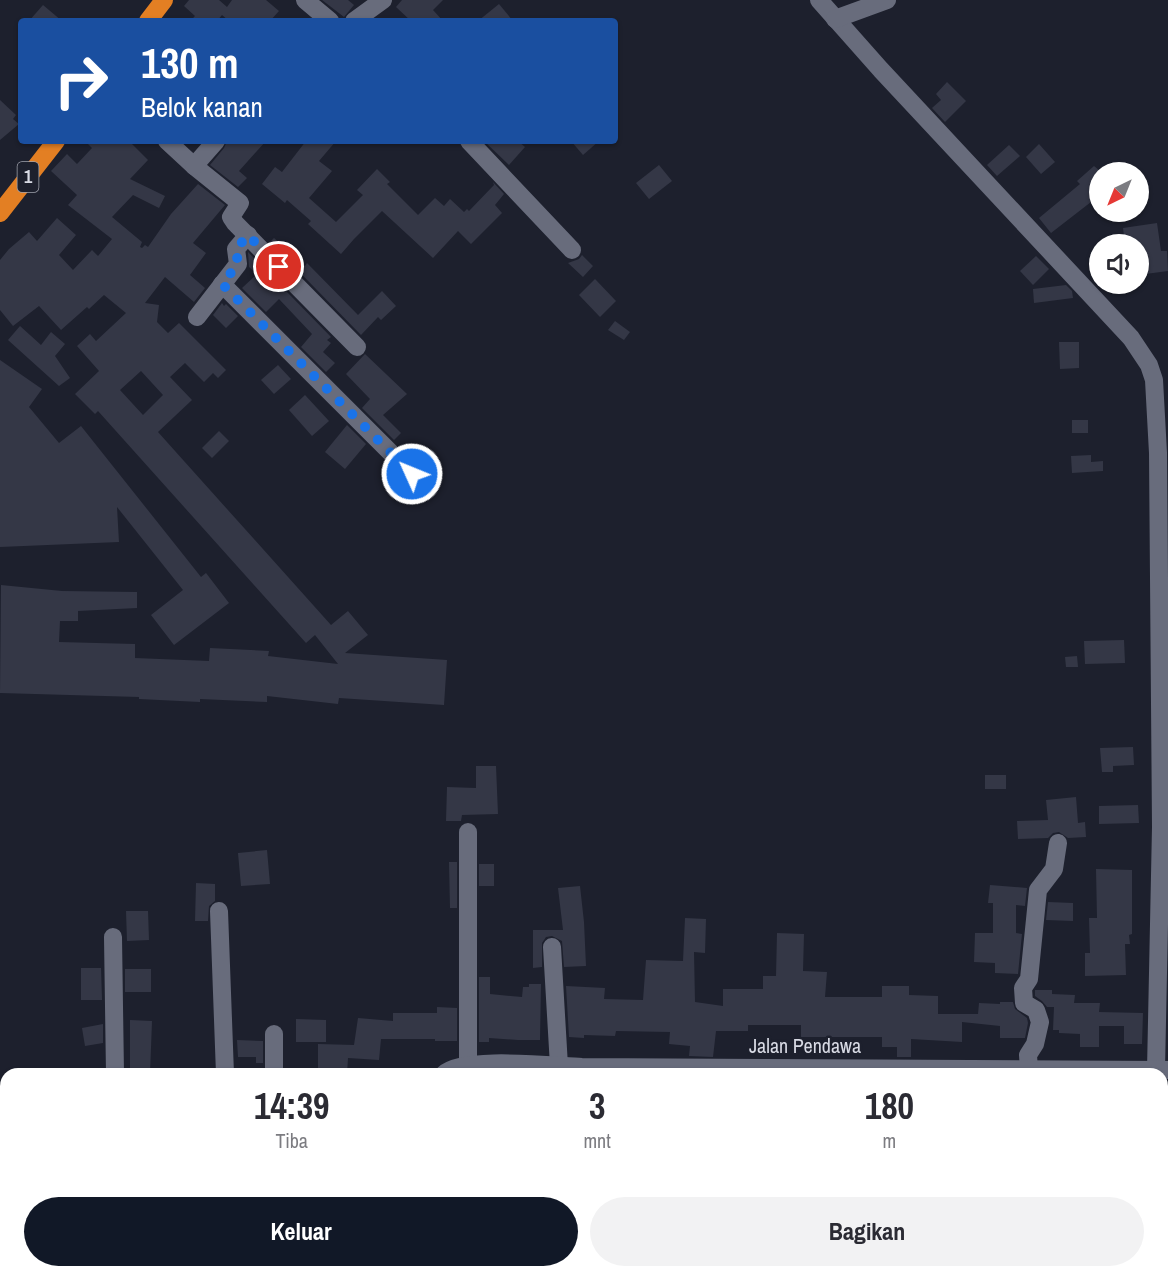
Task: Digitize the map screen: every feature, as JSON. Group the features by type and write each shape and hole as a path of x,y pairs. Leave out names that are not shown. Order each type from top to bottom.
{"highway":[{"path":"150,18 164,0"},
{"name":"1","path":"0,213 54,144"}],"street":[{"path":"306,0 327,18"},
{"path":"360,18 383,0"},
{"path":"819,0 1142,352 1154,380 1164,585 1161,827 1162,1068"},
{"path":"835,18 887,0"},
{"path":"170,144 240,202 232,215 232,220 357,347"},
{"path":"194,166 213,144"},
{"path":"472,144 572,250"},
{"path":"197,317 238,264 236,249 248,235"},
{"path":"222,284 412,474"},
{"path":"468,832 468,1066"},
{"path":"1029,1068 1028,1055 1035,1044 1040,1022 1036,1010 1024,1003 1023,988 1029,979 1038,890 1054,869 1058,843"},
{"path":"219,911 225,1068"},
{"path":"113,938 115,1068"},
{"path":"552,947 559,1066"},
{"path":"274,1034 274,1068"},
{"name":"Jalan Pendawa","path":"453,1068 487,1063 559,1066 794,1068"}],"building":[{"path":"189,0 219,0 227,7 232,0 266,0 279,11 273,18 226,18 222,15 220,18 193,18 195,16 184,6"},
{"path":"322,0 348,0 354,5 344,17"},
{"path":"402,0 443,0 433,10 440,18 408,18 396,7"},
{"path":"499,4 511,18 482,18"},
{"path":"43,5 58,18 32,18"},
{"path":"947,82 966,101 945,122 932,108 941,100 936,94"},
{"path":"0,100 16,115 13,119 18,125 0,140"},
{"path":"88,144 132,144 148,160 130,179 165,196 159,208 133,195 112,217 142,242 140,247 142,248 145,245 148,247 171,214 198,184 225,205 193,243 206,253 190,275 205,288 194,302 165,277 145,303 159,305 157,322 168,333 179,323 226,370 218,378 213,373 204,382 185,363 170,377 192,400 158,432 331,625 348,611 368,635 345,653 447,660 444,705 339,698 338,704 267,696 267,702 200,699 200,702 139,699 139,697 0,693 1,585 62,591 137,592 137,608 78,611 78,621 60,621 59,642 135,644 135,658 209,661 210,648 269,651 268,656 338,664 315,635 306,643 98,411 95,414 75,394 99,371 77,346 90,334 96,341 126,313 104,295 61,330 39,306 13,326 0,310 0,260 29,232 37,241 57,218 76,235 59,255 73,270 92,250 98,256 112,239 68,205 77,195 51,171 67,154 77,164 92,148","holes":["141,371 163,395 143,415 120,390"]},
{"path":"226,144 263,144 239,171 247,178 238,187 210,165"},
{"path":"304,144 333,144 319,161 332,171 309,198 336,222 363,195 357,190 377,169 390,182 387,184 418,215 435,198 444,206 450,199 464,212 467,209 469,211 494,185 493,182 504,194 495,205 502,213 471,244 458,231 433,258 382,211 341,254 308,224 311,221 287,200 285,203 262,184 275,167 282,172"},
{"path":"487,144 522,144 525,147 509,165"},
{"path":"574,144 596,144 583,155"},
{"path":"1039,144 1055,162 1041,174 1026,157"},
{"path":"1009,145 1020,156 997,176 987,165"},
{"path":"659,165 672,181 649,199 636,183"},
{"path":"1089,170 1089,204 1051,233 1039,218 1080,184 1077,181"},
{"path":"1157,223 1161,251 1167,251 1168,271 1149,274 1149,234 1124,234 1123,228"},
{"path":"274,238 305,266 307,263 358,315 382,291 396,306 381,320 378,317 361,335 270,242"},
{"path":"248,252 331,337 327,340 331,343 323,352 335,363 326,372 301,347 312,334 279,299 266,312 242,288 257,274 249,267"},
{"path":"582,255 593,266 583,277 568,263 579,259"},
{"path":"1036,256 1049,269 1033,285 1020,271"},
{"path":"595,279 616,301 600,317 579,295"},
{"path":"1066,285 1072,291 1073,298 1034,303 1033,289"},
{"path":"222,303 238,316 226,328 213,315"},
{"path":"615,321 630,332 624,340 608,330"},
{"path":"20,326 41,345 51,332 65,344 55,356 70,378 59,386 8,340"},
{"path":"1059,342 1079,342 1079,368 1060,369"},
{"path":"365,354 407,394 383,415 401,433 394,440 362,408 370,399 346,374"},
{"path":"0,360 42,389 29,407 59,443 81,426 201,577 206,573 229,603 174,645 151,615 183,590 117,507 119,542 0,547"},
{"path":"278,365 291,379 274,394 261,380"},
{"path":"305,395 329,421 312,436 289,410"},
{"path":"1072,420 1088,420 1088,433 1072,433"},
{"path":"347,425 366,444 345,469 325,452"},
{"path":"219,431 229,441 212,458 202,448"},
{"path":"1091,455 1091,462 1103,461 1103,471 1072,473 1071,456"},
{"path":"426,461 438,472 425,486 420,482 423,476 420,467"},
{"path":"1124,640 1125,663 1085,664 1084,641"},
{"path":"1077,656 1078,667 1066,667 1065,657"},
{"path":"1133,747 1134,765 1113,766 1113,772 1102,772 1100,748"},
{"path":"476,766 496,766 498,814 462,815 461,821 446,821 447,787 476,788"},
{"path":"985,775 1006,775 1006,789 985,789"},
{"path":"1076,797 1078,823 1085,822 1086,837 1068,838 1059,832 1053,833 1048,838 1018,839 1017,821 1048,820 1046,800"},
{"path":"1138,805 1139,823 1099,824 1099,806"},
{"path":"267,850 270,884 241,886 238,853"},
{"path":"449,862 457,862 457,908 450,908"},
{"path":"479,864 494,864 494,886 479,886"},
{"path":"1096,869 1132,870 1132,934 1129,935 1130,944 1125,944 1126,975 1085,976 1085,953 1090,953 1089,918 1097,918"},
{"path":"196,883 215,884 215,901 209,906 208,921 195,921"},
{"path":"990,885 1027,888 1025,906 1016,905 1016,933 1022,934 1018,974 995,973 995,963 974,962 975,933 993,933 993,903 988,903"},
{"path":"580,886 586,966 564,967 562,941 552,936 546,937 542,943 542,967 533,968 533,930 563,930 558,888"},
{"path":"1048,902 1073,903 1073,921 1046,920"},
{"path":"126,911 148,911 149,940 127,941"},
{"path":"685,918 706,919 705,953 694,952 695,1002 723,1006 723,989 763,989 763,976 776,976 777,933 804,934 803,971 827,972 825,997 882,997 882,986 909,986 909,995 938,996 938,1014 978,1014 979,1003 1013,1002 1015,1009 1027,1018 1025,1038 1000,1038 1000,1026 962,1022 962,1042 911,1039 911,1057 897,1057 897,1047 882,1047 882,1037 801,1037 801,1025 748,1025 748,1031 716,1031 713,1057 689,1056 690,1046 669,1044 670,1032 616,1031 615,1036 569,1037 566,986 605,988 604,999 643,1000 646,960 683,961"},
{"path":"81,968 101,968 102,1000 81,1000"},
{"path":"125,969 151,969 151,992 125,992"},
{"path":"479,977 490,977 490,994 522,997 523,987 529,987 529,984 541,984 540,1040 489,1038 489,1042 479,1042"},
{"path":"1035,990 1052,990 1052,994 1075,995 1074,1003 1100,1003 1099,1012 1143,1013 1142,1044 1124,1044 1124,1026 1099,1026 1099,1047 1080,1047 1080,1034 1059,1033 1059,1030 1053,1030 1054,1007 1047,1007 1035,996"},
{"path":"437,1007 457,1008 457,1041 381,1039 379,1060 348,1058 347,1068 318,1068 318,1044 354,1045 358,1018 393,1021 393,1013 437,1013"},
{"path":"296,1019 326,1020 326,1042 296,1042"},
{"path":"130,1020 152,1021 150,1068 130,1068"},
{"path":"103,1024 103,1043 85,1046 82,1028"},
{"path":"237,1040 263,1041 263,1063 256,1063 256,1057 238,1057"}],"route":[{"path":"279,267 248,235 236,249 238,264 222,284 412,474"}]}
